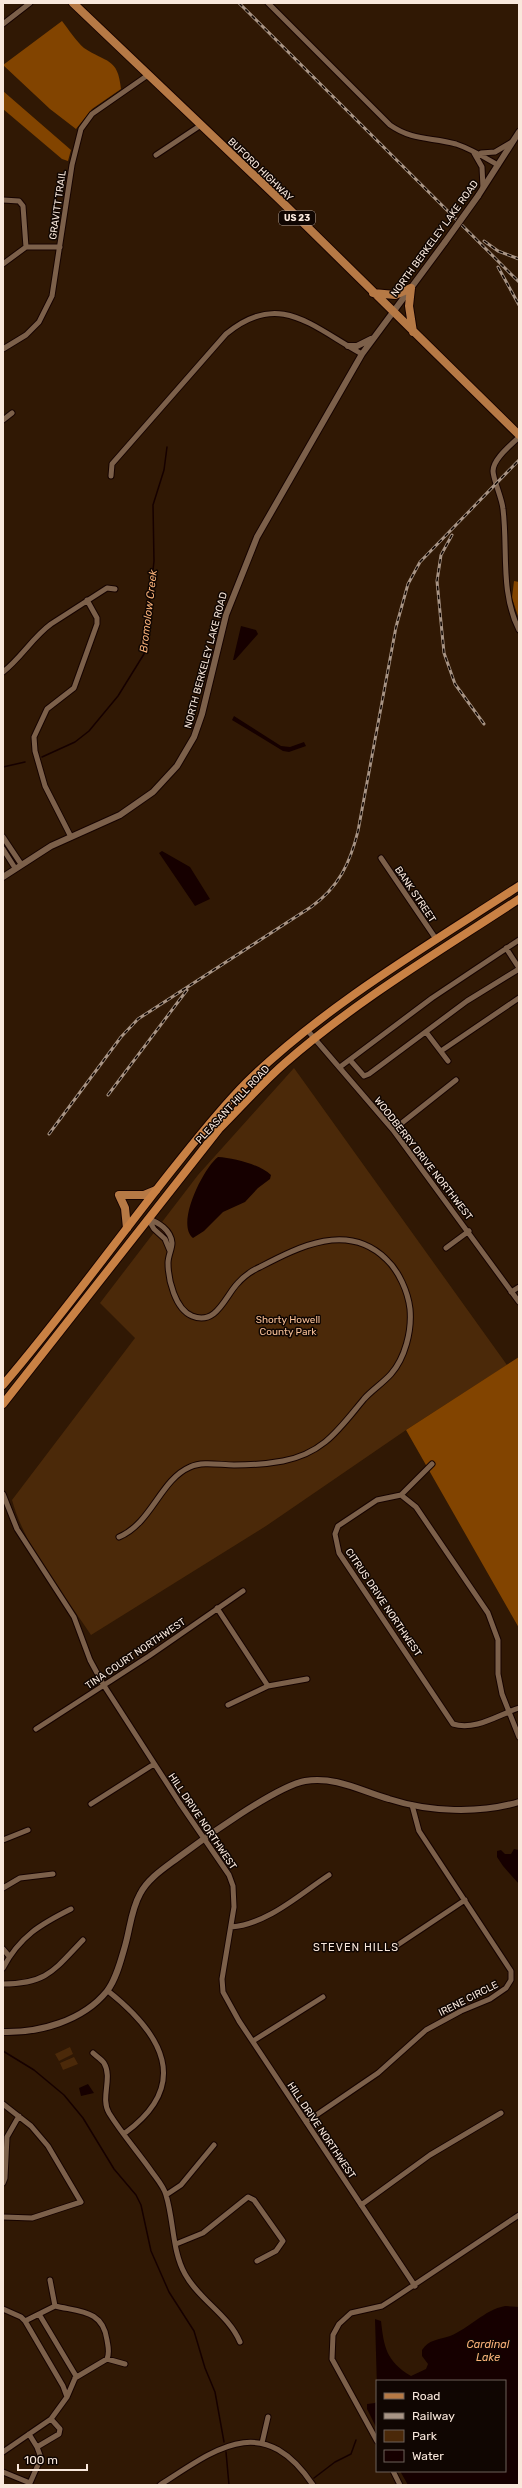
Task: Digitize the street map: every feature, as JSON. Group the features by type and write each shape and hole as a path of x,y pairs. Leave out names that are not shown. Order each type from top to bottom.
{"highway":[{"name":"PLEASANT HILL ROAD","path":"3,1385 37,1346 210,1122 247,1082 308,1031 372,983 519,886"},
{"name":"PLEASANT HILL ROAD","path":"3,1404 219,1130 265,1082 314,1039 374,994 519,899"}],"main road":[{"name":"BUFORD HIGHWAY","path":"73,3 201,124 519,436"},
{"path":"373,293 395,295 411,288 409,306 414,333"},
{"path":"127,1228 125,1208 119,1195 144,1195 156,1190"}],"street":[{"path":"3,24 30,3"},
{"path":"268,3 390,125 402,134 415,138 455,144 486,154 495,152 512,142"},
{"name":"GRAVITT TRAIL","path":"3,349 26,335 39,322 52,296 72,165 81,129 92,114 148,75"},
{"path":"156,156 201,124"},
{"name":"NORTH BERKELEY LAKE ROAD","path":"3,877 21,864 71,836 120,815 153,792 177,766 188,749 202,714 226,616 251,548 362,354 478,196 519,132"},
{"path":"472,150 498,165"},
{"path":"472,150 478,157 482,167 483,188"},
{"path":"3,200 19,201 23,206 26,246"},
{"path":"3,264 26,246 60,247"},
{"path":"111,476 112,464 226,334 249,318 262,313 278,313 294,316 362,354"},
{"path":"348,346 357,346 373,339"},
{"path":"3,420 12,412"},
{"path":"519,436 496,462 493,471 503,509 507,595 512,614 519,630"},
{"path":"3,672 16,661 43,630 106,588 115,589"},
{"path":"71,836 45,786 34,750 34,737 48,709 67,696 79,678 97,624 97,618 87,600"},
{"path":"3,837 21,864"},
{"path":"8,844 3,848 15,868"},
{"name":"BANK STREET","path":"381,858 436,940"},
{"path":"340,1067 432,998 519,940"},
{"path":"350,1060 364,1076 369,1074 467,1001 519,968 506,948"},
{"path":"440,1052 519,998"},
{"name":"WOODBERRY DRIVE NORTHWEST","path":"308,1031 393,1130 469,1231 519,1302"},
{"path":"426,1032 448,1061"},
{"path":"393,1130 456,1080"},
{"path":"148,1219 154,1229 165,1239 170,1251"},
{"path":"119,1537 135,1528 178,1475 190,1467 207,1464 258,1464 284,1461 306,1454 328,1441 346,1424 369,1394 392,1373 403,1354 408,1334 410,1311 401,1280 388,1261 365,1243 348,1239 328,1239 313,1243 260,1266 237,1284 214,1314 200,1318 192,1316 185,1311 176,1298 169,1270 172,1243 170,1235 160,1223 148,1219"},
{"path":"446,1248 469,1231"},
{"path":"511,1292 519,1287"},
{"path":"432,1464 401,1495 416,1507 488,1614 498,1640 498,1674 508,1711 519,1737"},
{"name":"HILL DRIVE NORTHWEST","path":"3,1494 17,1529 74,1617 90,1660 103,1684 154,1764 229,1875 233,1886 232,1927 222,1979 223,1992 253,2041 415,2286"},
{"name":"CITRUS DRIVE NORTHWEST","path":"401,1495 376,1500 338,1526 335,1534 339,1553 453,1724 463,1727 474,1725 508,1711"},
{"name":"TINA COURT NORTHWEST","path":"36,1729 103,1684 149,1656 243,1591"},
{"path":"217,1608 268,1686"},
{"path":"228,1705 268,1686 307,1679"},
{"path":"508,1711 519,1708"},
{"path":"91,1804 154,1764"},
{"path":"3,2032 26,2032 56,2024 87,2009 108,1991 126,1945 140,1894 151,1879 205,1839 280,1790 304,1781 317,1780 340,1782 390,1800 412,1805 477,1809 497,1808 519,1802"},
{"name":"IRENE CIRCLE","path":"306,2122 378,2073 426,2030 461,2011 490,1999 506,1988 511,1980 511,1971 419,1831 412,1805"},
{"path":"3,1840 28,1830"},
{"path":"3,1888 20,1878 53,1874"},
{"path":"232,1927 247,1926 264,1918 329,1875"},
{"path":"393,1948 465,1900"},
{"path":"3,1968 9,1956 36,1927 71,1909"},
{"path":"3,1984 27,1984 51,1973 83,1940"},
{"path":"3,1949 9,1956"},
{"path":"108,1991 127,2006 139,2020 158,2050 163,2062 165,2079 157,2099 143,2121 125,2134"},
{"path":"253,2041 322,1997"},
{"path":"93,2053 104,2063 107,2071 106,2106 166,2195 179,2260 186,2275 195,2288 221,2313 234,2330 240,2342"},
{"path":"3,2104 31,2126 48,2146 81,2202 32,2218 3,2217"},
{"path":"361,2205 430,2155 501,2113"},
{"path":"3,2183 5,2178 7,2137 19,2116"},
{"path":"166,2195 181,2185 214,2145"},
{"path":"176,2244 203,2233 248,2197 254,2200 283,2242 276,2250 257,2261"},
{"path":"376,2439 332,2359 333,2335 339,2324 351,2313 382,2306 415,2286 519,2215"},
{"path":"50,2280 55,2306"},
{"path":"3,2452 52,2419 67,2397 75,2378 107,2359 109,2354 106,2332 100,2319 93,2315 55,2306 25,2321"},
{"path":"3,2309 21,2317 25,2321 63,2386 67,2397"},
{"path":"39,2314 75,2378"},
{"path":"107,2359 125,2364"},
{"path":"262,2443 268,2417"},
{"path":"37,2447 59,2434 60,2429 52,2419"},
{"path":"3,2472 30,2483 41,2458 37,2447 29,2434"},
{"path":"160,2485 212,2451 232,2443 262,2443 279,2449 292,2458 313,2485"},
{"path":"394,2472 400,2485"}],"green space":[{"name":"Shorty Howell County Park","path":"294,1068 507,1365 406,1430 266,1526 91,1635 46,1570 26,1536 12,1500 135,1338 100,1303 198,1175"},
{"path":"70,2047 73,2054 59,2061 55,2054"},
{"path":"74,2057 78,2064 63,2070 60,2063"}],"shaded area":[{"path":"62,21 75,39 84,48 110,62 114,66 117,71 121,89 92,109 76,129 50,109 3,65"},
{"path":"3,91 71,150 68,161 62,159 3,109"},
{"path":"514,581 519,582 519,619 512,598"},
{"path":"519,1357 519,1628 406,1430"}],"water":[{"path":"241,626 256,630 258,634 235,660 233,660"},
{"path":"234,716 281,746 290,747 304,742 306,746 289,752 283,751 232,720"},
{"path":"162,851 190,867 210,899 195,906 159,853"},
{"path":"218,1157 239,1160 253,1165 271,1175 270,1179 258,1188 245,1202 223,1212 204,1231 193,1238 188,1231 187,1221 189,1209 199,1183 212,1163"},
{"path":"514,1849 519,1850 519,1884 497,1857 497,1851 501,1850 505,1854 511,1854"},
{"path":"88,2084 94,2093 81,2096 79,2088"},
{"name":"Cardinal Lake","path":"505,2306 519,2307 519,2485 408,2485 401,2472 506,2472 506,2380 377,2380 375,2319 381,2321 385,2346 391,2359 396,2365 411,2376 426,2369 428,2364 422,2356 422,2350 425,2346 434,2340 457,2333 497,2308"},
{"path":"376,2402 376,2427 367,2409 367,2404"}],"waterway":[{"name":"Bromolow Creek","path":"42,757 75,742 89,731 118,696 144,654 154,561 153,505 164,470 167,447"},
{"name":"Bromolow Creek","path":"3,767 25,762"},
{"path":"3,2051 34,2070 64,2095 83,2118 114,2169 136,2195 141,2205 151,2251 169,2292 194,2331 205,2368 215,2392 224,2442"},
{"path":"314,2478 335,2462 351,2454 356,2440"},
{"path":"226,2452 229,2485"}],"railway":[{"path":"239,3 519,282"},
{"path":"484,241 498,251 519,259"},
{"path":"498,267 519,305"},
{"path":"49,1134 121,1037 138,1019 311,907 336,883 347,864 358,831 396,627 408,584 420,562 519,460"},
{"path":"452,535 441,555 437,581 444,653 455,684 484,724"},
{"path":"108,1095 187,990"}],"district":[{"name":"STEVEN HILLS","path":"356,1947"}]}
